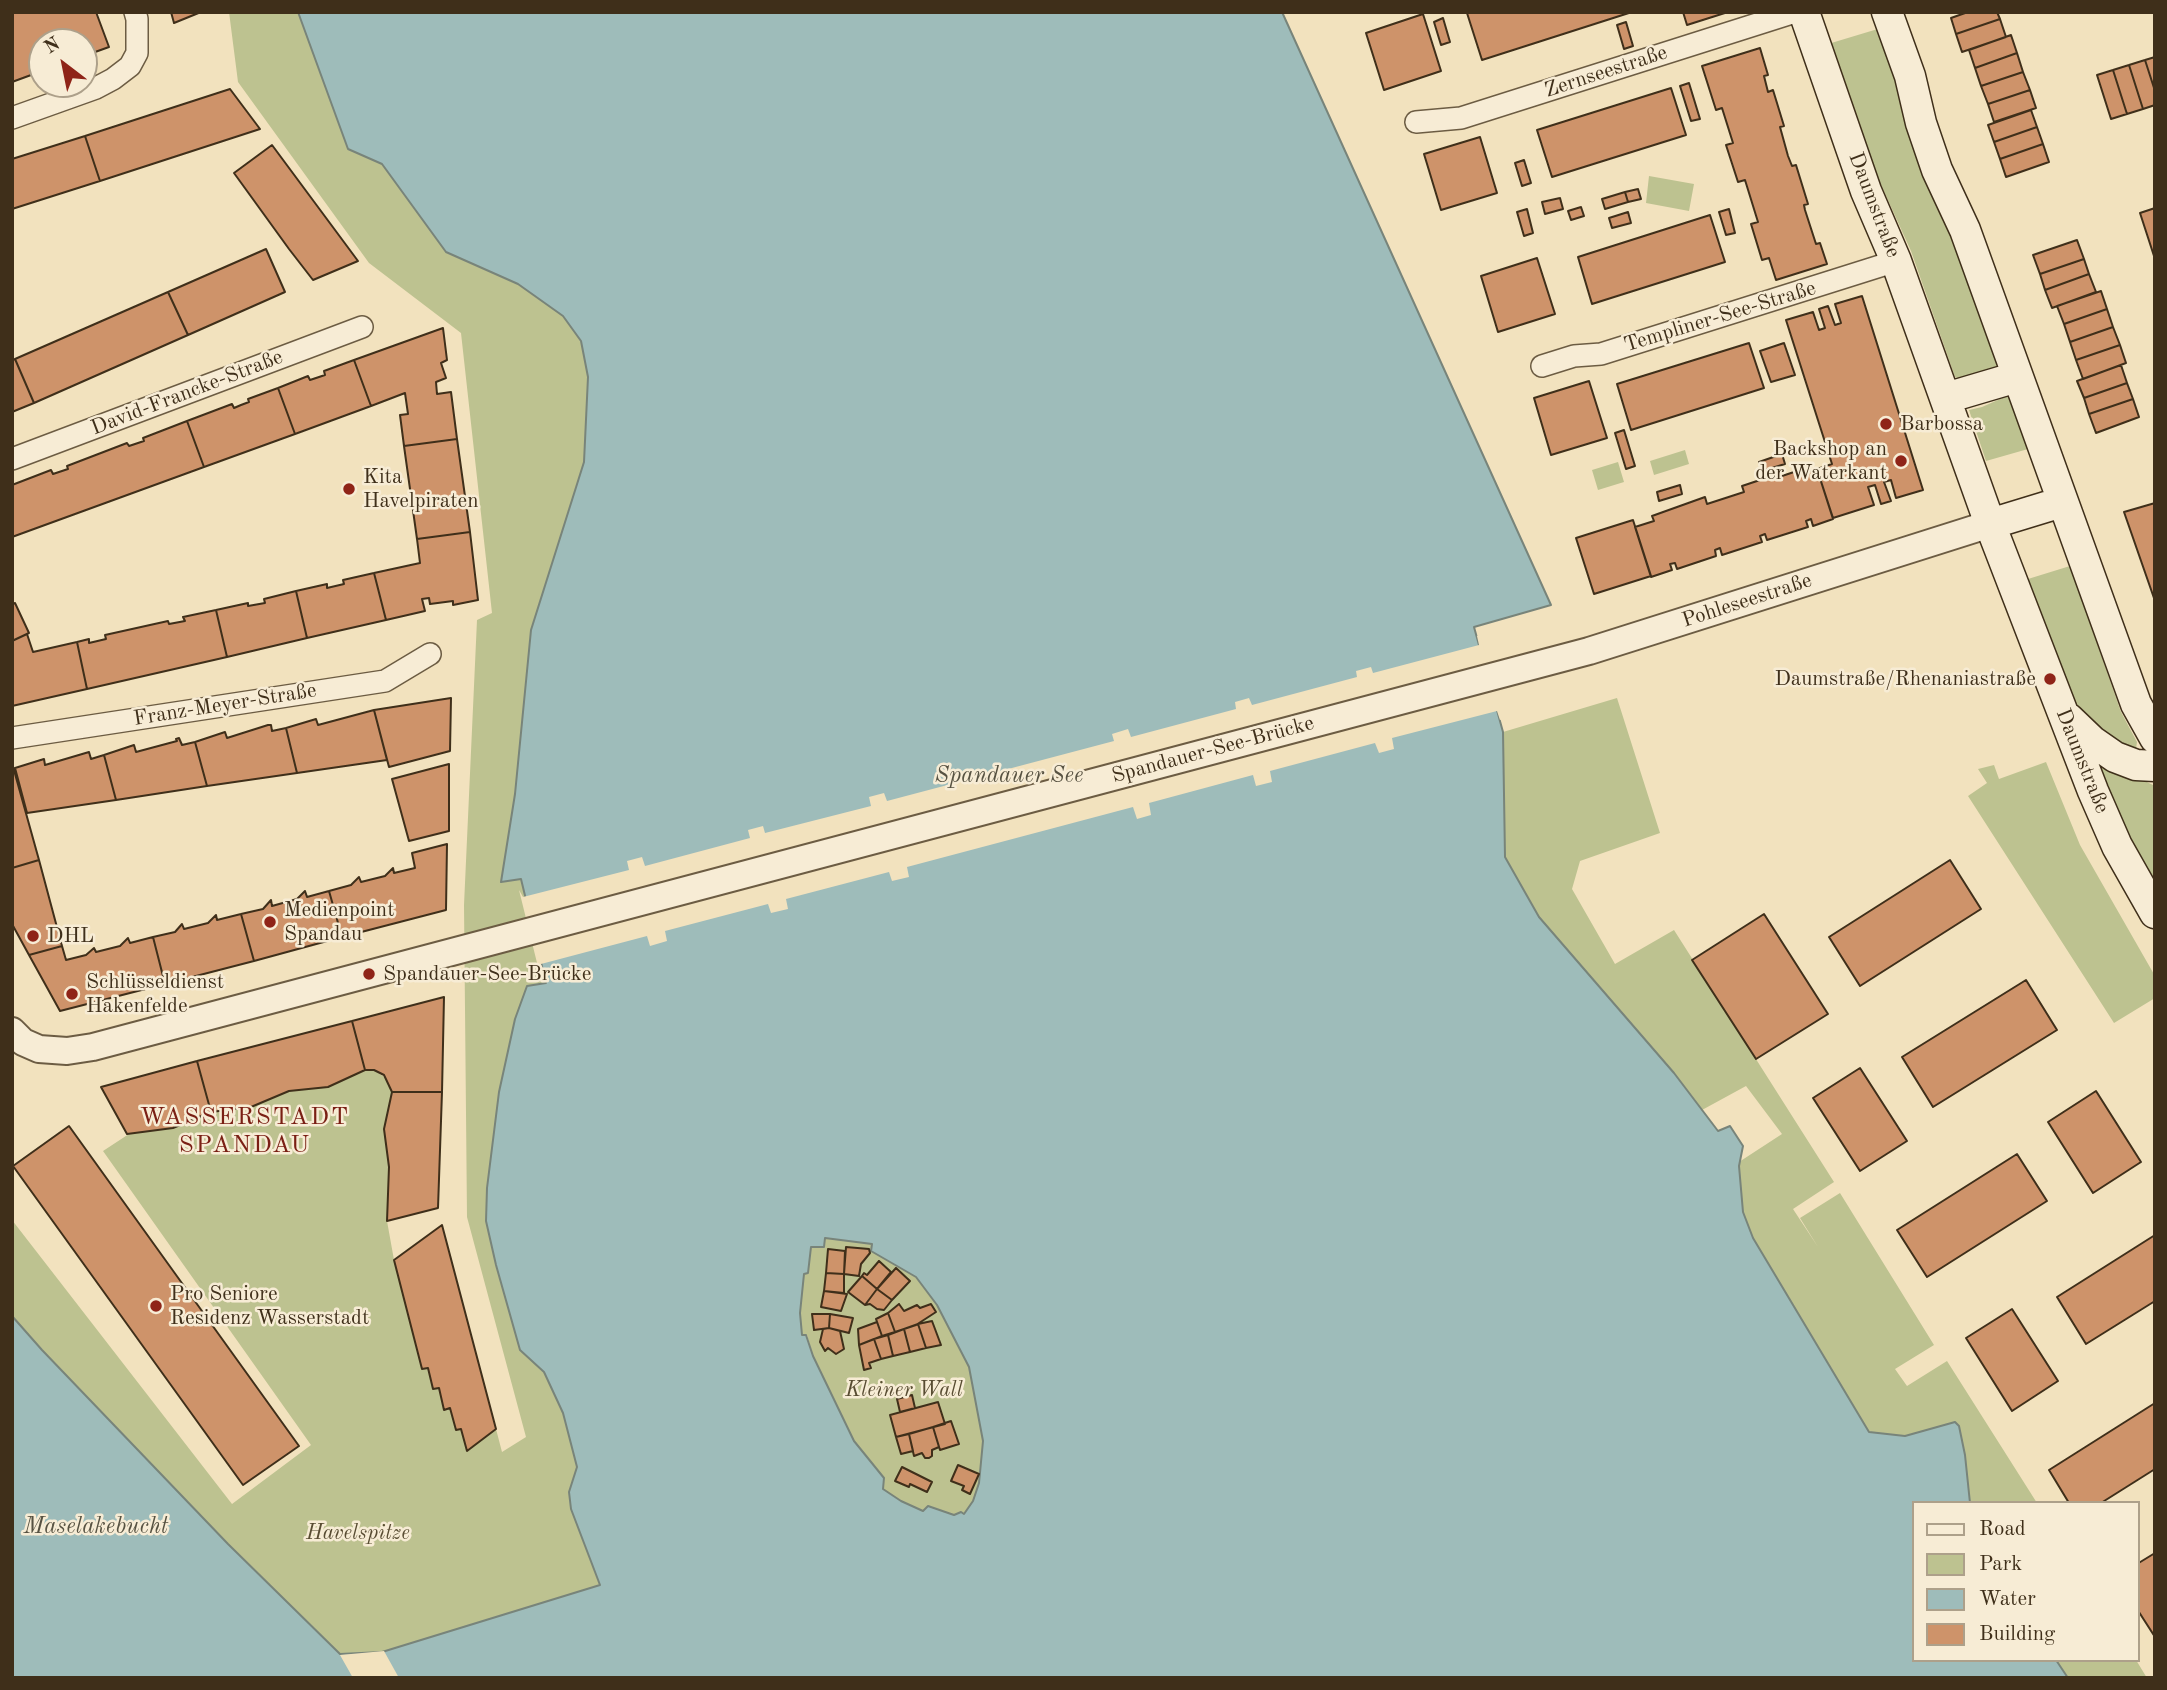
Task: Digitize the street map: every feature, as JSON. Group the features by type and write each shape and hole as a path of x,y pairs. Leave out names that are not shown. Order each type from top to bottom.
{"main road":[{"name":"Daumstraße","path":"1804,12 1866,191 1896,261 1990,524 2093,792 2118,846 2155,914"},
{"path":"1887,12 1910,76 1921,123 1937,170 1965,230 2136,704 2155,738"},
{"path":"1945,398 2017,377"},
{"path":"1990,524 2062,502"},
{"path":"2064,714 2092,741 2115,757 2136,765 2155,766"}],"street":[{"path":"12,118 96,88 130,66 138,46 135,12"},
{"name":"Zernseestraße","path":"1416,122 1461,118 1795,12"},
{"name":"Templiner-See-Straße","path":"1542,366 1574,356 1601,354 1896,261"},
{"name":"David-Francke-Straße","path":"12,459 362,327"},
{"name":"Pohleseestraße","path":"1501,674 1589,651 1990,524"},
{"name":"Franz-Meyer-Straße","path":"12,738 385,681 430,654"},
{"name":"Spandauer-See-Brücke","path":"12,1031 23,1042 39,1049 67,1051 93,1047 1501,674"}],"green space":[{"name":"Havelspitze","path":"229,12 298,12 348,149 382,164 446,252 518,284 563,316 581,341 588,377 584,462 531,630 515,794 501,881 521,879 546,983 527,990 515,1019 499,1092 520,1350 544,1372 563,1413 577,1467 569,1492 571,1509 600,1586 382,1652 340,1655 228,1544 12,1316 12,1220 232,1504 311,1445 103,1151 132,1132 173,1128 211,1112 251,1107 289,1091 328,1087 365,1070 374,1070 387,1079 392,1092 384,1129 389,1167 387,1221 394,1260 422,1369 428,1368 433,1389 439,1388 444,1409 450,1408 456,1430 461,1429 467,1451 496,1429 502,1452 526,1437 467,1217 464,905 477,620 492,613 461,333 369,263 238,82"},
{"path":"1881,28 1999,364 1987,374 1961,379 1955,377 1911,251 1872,165 1828,44"},
{"path":"1649,176 1694,184 1689,211 1646,203"},
{"path":"2007,396 2011,397 2028,449 1986,461 1969,410"},
{"path":"1685,450 1689,464 1654,475 1650,461"},
{"path":"1618,462 1624,482 1598,490 1592,470"},
{"path":"2070,566 2121,712 2137,742 2133,751 2083,722 2069,694 2028,579"},
{"path":"1617,698 1660,833 1580,861 1572,889 1615,964 1674,930 1834,1182 1793,1209 1818,1247 1800,1218 1840,1193 1934,1345 1895,1369 1907,1386 1947,1361 2036,1501 1970,1501 1965,1455 1955,1422 1905,1436 1869,1432 1753,1238 1743,1212 1739,1162 1782,1134 1746,1086 1702,1110 1674,1073 1539,917 1505,857 1503,732"},
{"path":"2098,758 2155,786 2155,889 2123,830 2095,759"},
{"path":"2046,762 2080,845 2155,976 2155,998 2114,1023 1968,796 1987,783 1978,769 1994,765 1999,779"},
{"name":"Kleiner Wall","path":"825,1238 872,1244 871,1251 916,1277 937,1305 969,1367 983,1440 979,1483 973,1501 963,1515 954,1515 928,1506 924,1512 883,1489 884,1478 854,1441 813,1356 807,1335 802,1336 800,1313 804,1274 808,1272 811,1246"},
{"path":"2057,1662 2137,1662 2147,1678 2068,1678"}],"water":[{"name":"Spandauer See","path":"298,12 1282,12 1551,605 1474,627 1503,732 1505,857 1539,917 1674,1073 1718,1131 1730,1126 1743,1146 1739,1166 1743,1212 1753,1238 1869,1432 1905,1436 1955,1422 1959,1426 1970,1501 1912,1501 1912,1662 2057,1662 2068,1678 12,1678 12,1316 228,1544 340,1654 382,1652 600,1585 571,1509 569,1492 577,1467 563,1413 544,1372 520,1350 486,1221 487,1188 499,1092 515,1019 527,986 546,983 521,879 501,882 515,794 531,630 584,462 588,377 581,341 563,316 518,284 446,252 382,164 348,149","holes":["825,1238 872,1244 871,1251 916,1277 937,1305 969,1367 983,1441 979,1483 973,1501 964,1514 961,1512 954,1515 928,1506 923,1511 883,1489 884,1478 854,1441 813,1356 806,1335 802,1335 800,1313 804,1274 808,1273 811,1247 824,1247"]}],"pier":[{"name":"Spandauer-See-Brücke","path":"1480,635 1503,719 1500,720 1497,711 1392,738 1394,749 1379,753 1375,743 1270,771 1272,782 1256,786 1253,775 1149,803 1151,815 1137,819 1133,807 907,867 909,877 892,881 889,872 786,899 788,909 771,913 768,904 665,931 667,941 650,946 647,936 541,964 543,974 540,975 519,890 523,897 629,870 627,861 642,857 645,866 750,838 748,830 763,826 765,833 871,806 869,797 884,793 887,801 1114,741 1112,734 1128,729 1131,737 1236,709 1235,702 1249,698 1252,705 1357,677 1356,671 1371,667 1373,673 1479,645 1477,636"},
{"path":"384,1651 399,1678 353,1678 340,1655"}],"building":[{"path":"12,12 96,12 109,47 98,51 98,28 28,28 28,76 12,82"},
{"path":"171,12 201,12 174,23"},
{"path":"1632,12 1482,60 1467,13"},
{"path":"1683,12 1728,12 1687,25"},
{"path":"1968,12 1997,12 2000,19 1956,34 1951,18"},
{"path":"1423,14 1441,71 1384,90 1366,33"},
{"path":"1443,18 1450,42 1441,45 1434,22"},
{"path":"2000,19 2006,37 1962,52 1956,34"},
{"path":"1626,22 1633,46 1624,49 1617,25"},
{"path":"2011,35 2017,53 1975,68 1969,50"},
{"path":"1760,48 1768,75 1764,76 1768,92 1773,90 1784,126 1780,127 1788,156 1792,166 1796,165 1808,204 1804,205 1805,210 1816,244 1820,243 1827,264 1776,280 1769,258 1762,260 1751,224 1758,222 1745,180 1738,182 1726,145 1733,143 1722,108 1716,110 1702,66"},
{"path":"2017,53 2023,72 1981,86 1975,68"},
{"path":"2155,57 2155,91 2145,60"},
{"path":"2145,60 2155,91 2155,105 2143,109 2129,65"},
{"path":"2129,65 2143,109 2127,114 2113,70"},
{"path":"2113,70 2127,114 2111,119 2097,75"},
{"path":"2023,72 2030,90 1988,104 1981,86"},
{"path":"1689,83 1700,119 1691,121 1680,86"},
{"path":"1671,88 1686,135 1552,177 1537,130"},
{"path":"230,89 260,129 100,181 85,136"},
{"path":"2030,90 2036,108 1994,122 1988,104"},
{"path":"2031,110 2037,127 1994,142 1988,125"},
{"path":"2037,127 2043,144 2000,159 1994,142"},
{"path":"85,136 100,181 12,209 12,159"},
{"path":"1480,137 1497,193 1441,210 1424,154"},
{"path":"2043,144 2049,162 2006,177 2000,159"},
{"path":"272,145 358,261 313,280 289,249 234,173"},
{"path":"1524,160 1531,183 1522,186 1515,163"},
{"path":"1638,189 1641,199 1628,202 1625,192"},
{"path":"1625,192 1628,202 1605,209 1602,199"},
{"path":"1560,198 1563,209 1545,214 1542,202"},
{"path":"1581,207 1584,216 1571,220 1568,211"},
{"path":"2155,208 2155,256 2154,256 2140,213"},
{"path":"1527,209 1533,233 1524,236 1517,212"},
{"path":"1729,209 1735,233 1726,235 1719,212"},
{"path":"1628,212 1631,223 1612,228 1609,218"},
{"path":"1710,215 1725,262 1592,304 1578,257"},
{"path":"2077,240 2084,259 2040,274 2033,255"},
{"path":"266,249 285,292 188,335 168,292"},
{"path":"1537,258 1555,314 1498,332 1481,276"},
{"path":"2084,259 2089,274 2045,290 2040,274"},
{"path":"2089,274 2096,292 2052,308 2045,290"},
{"path":"2101,291 2107,309 2064,324 2057,306"},
{"path":"168,292 188,335 34,403 15,359"},
{"path":"1862,296 1923,490 1896,498 1891,480 1884,482 1891,501 1881,504 1875,485 1868,487 1874,505 1833,518 1817,469 1832,464 1786,320 1813,312 1819,330 1825,328 1819,309 1828,306 1835,325 1841,323 1835,304"},
{"path":"2107,309 2113,327 2070,342 2064,324"},
{"path":"2113,327 2120,345 2076,360 2070,342"},
{"path":"443,328 447,360 441,363 446,378 436,382 437,394 451,392 457,439 404,446 400,415 408,414 405,393 371,406 354,360"},
{"path":"1749,343 1764,388 1631,430 1617,384"},
{"path":"1784,343 1795,375 1771,382 1760,351"},
{"path":"2120,345 2126,363 2083,379 2076,360"},
{"path":"15,359 34,403 12,412 12,360"},
{"path":"354,360 371,406 295,434 278,388 308,376 310,380 325,375 324,371"},
{"path":"2121,365 2127,383 2084,398 2077,381"},
{"path":"1589,381 1607,438 1551,455 1534,398"},
{"path":"2127,383 2133,399 2089,414 2084,398"},
{"path":"278,388 295,434 204,467 187,421 232,404 234,408 249,402 248,399"},
{"path":"2133,399 2139,417 2096,433 2089,414"},
{"path":"187,421 204,467 12,537 12,485 51,470 53,474 68,469 67,466 127,443 129,446 144,441 143,438"},
{"path":"1624,430 1635,466 1626,469 1615,433"},
{"path":"457,439 470,532 417,539 404,446"},
{"path":"1782,454 1785,464 1762,471 1759,462"},
{"path":"1817,469 1833,519 1813,526 1811,519 1806,521 1808,527 1767,540 1765,534 1760,536 1762,542 1722,555 1720,548 1715,550 1716,556 1677,569 1675,563 1670,564 1672,570 1651,577 1635,527 1654,521 1652,516 1705,497 1707,504 1744,492 1742,486 1769,477 1770,480 1797,471 1798,475"},
{"path":"1680,485 1682,494 1659,501 1657,492"},
{"path":"2155,503 2155,601 2124,512"},
{"path":"1633,520 1651,576 1594,594 1576,538"},
{"path":"470,532 478,600 453,605 453,601 430,604 429,598 422,599 425,611 386,620 374,573 420,563 417,539"},
{"path":"374,573 386,620 307,638 296,591 327,584 327,588 344,584 343,580"},
{"path":"296,591 307,638 227,657 216,610 248,603 248,606 265,603 264,599"},
{"path":"15,603 29,633 12,641 12,604"},
{"path":"216,610 227,657 87,689 77,642 89,639 89,643 106,639 105,635 168,621 169,624 185,621 183,617"},
{"path":"27,634 33,652 77,642 87,689 12,706 12,641"},
{"path":"451,698 450,751 389,767 374,710"},
{"path":"374,710 387,760 297,773 286,728 316,719 318,725"},
{"path":"271,725 272,731 286,728 297,773 207,786 195,742 225,732 227,738"},
{"path":"179,738 182,745 195,742 207,786 116,800 104,755 134,745 136,752 177,741"},
{"path":"89,752 91,759 104,755 116,800 27,813 15,768 44,759 45,765"},
{"path":"12,763 39,860 12,868"},
{"path":"449,764 449,831 409,841 392,779"},
{"path":"447,844 446,910 342,937 329,891 351,885 359,877 361,882 385,876 393,868 394,873 415,868 412,853"},
{"path":"39,860 62,946 29,955 12,924 12,868"},
{"path":"1950,860 1981,909 1860,986 1829,937"},
{"path":"305,891 307,897 329,891 342,937 254,961 241,914 263,909 271,900 272,906 297,899"},
{"path":"241,914 254,961 165,984 153,937 175,932 182,924 184,929 208,923 216,915 217,920"},
{"path":"1764,914 1828,1014 1756,1059 1692,960"},
{"path":"153,937 165,984 60,1011 29,955 62,946 66,960 86,955 94,948 96,952 120,946 128,938 130,943"},
{"path":"2026,980 2057,1030 1933,1107 1902,1057"},
{"path":"444,997 442,1092 392,1092 384,1075 374,1070 365,1070 352,1021"},
{"path":"352,1021 365,1070 328,1087 289,1091 251,1107 211,1112 197,1061"},
{"path":"197,1061 211,1112 173,1128 127,1134 101,1087"},
{"path":"1860,1068 1907,1141 1860,1171 1813,1098"},
{"path":"2096,1091 2141,1162 2093,1193 2048,1122"},
{"path":"392,1092 442,1092 438,1208 387,1221 389,1167 384,1129"},
{"name":"Pro Seniore Residenz Wasserstadt","path":"69,1126 299,1446 243,1485 13,1166"},
{"path":"2017,1154 2047,1201 1927,1277 1897,1230"},
{"path":"442,1225 496,1429 467,1451 461,1429 456,1430 450,1408 444,1410 439,1388 433,1389 428,1368 422,1369 394,1260"},
{"path":"2155,1235 2155,1301 2086,1344 2057,1297"},
{"path":"846,1247 869,1249 870,1253 861,1264 859,1276 844,1274"},
{"path":"828,1249 845,1251 844,1274 826,1273"},
{"path":"879,1261 891,1272 877,1289 862,1276 864,1273 867,1275"},
{"path":"896,1268 910,1281 892,1300 877,1289"},
{"path":"826,1273 844,1274 844,1293 824,1291"},
{"path":"862,1276 877,1289 865,1305 848,1292"},
{"path":"877,1289 892,1300 884,1310 870,1304 865,1305"},
{"path":"824,1291 847,1294 841,1311 821,1307"},
{"path":"899,1304 904,1311 917,1305 920,1308 931,1304 936,1312 916,1325 895,1332 888,1313"},
{"path":"2012,1309 2058,1381 2012,1411 1966,1338"},
{"path":"888,1313 895,1332 882,1336 876,1319"},
{"path":"812,1314 830,1314 829,1328 814,1330"},
{"path":"830,1314 853,1318 849,1333 829,1328"},
{"path":"932,1321 941,1345 926,1348 918,1324"},
{"path":"877,1322 882,1336 859,1345 858,1329"},
{"path":"918,1324 926,1348 910,1352 904,1329"},
{"path":"823,1329 840,1331 844,1349 836,1354 828,1348 825,1351 820,1342"},
{"path":"904,1329 910,1352 893,1356 888,1335"},
{"path":"888,1335 893,1356 881,1359 874,1339"},
{"path":"874,1339 881,1359 869,1363 871,1368 864,1370 859,1345"},
{"path":"912,1395 915,1408 900,1412 897,1399"},
{"path":"938,1402 945,1424 896,1437 890,1415"},
{"path":"2155,1403 2155,1469 2104,1501 2068,1501 2049,1470"},
{"path":"951,1421 959,1444 940,1450 933,1427"},
{"path":"933,1427 939,1447 932,1450 932,1456 929,1458 925,1458 922,1453 914,1456 909,1434"},
{"path":"909,1434 913,1451 901,1454 896,1437"},
{"path":"958,1465 979,1474 970,1494 962,1490 964,1486 951,1481"},
{"path":"902,1467 932,1482 927,1492 895,1481"},
{"path":"2155,1553 2155,1637 2139,1612 2139,1563"}],"place":[{"name":"Barbossa","path":"1886,424"},
{"name":"Backshop an der Waterkant","path":"1901,461"},
{"name":"Kita Havelpiraten","path":"349,489"},
{"name":"Daumstraße/Rhenaniastraße","path":"2050,679"},
{"name":"Medienpoint Spandau","path":"270,922"},
{"name":"DHL","path":"33,936"},
{"name":"Spandauer-See-Brücke","path":"369,974"},
{"name":"Schlüsseldienst Hakenfelde","path":"72,994"},
{"name":"Pro Seniore Residenz Wasserstadt","path":"156,1306"}],"district":[{"name":"WASSERSTADT SPANDAU","path":"245,1132"}],"water label":[{"name":"Maselakebucht","path":"96,1527"}]}
